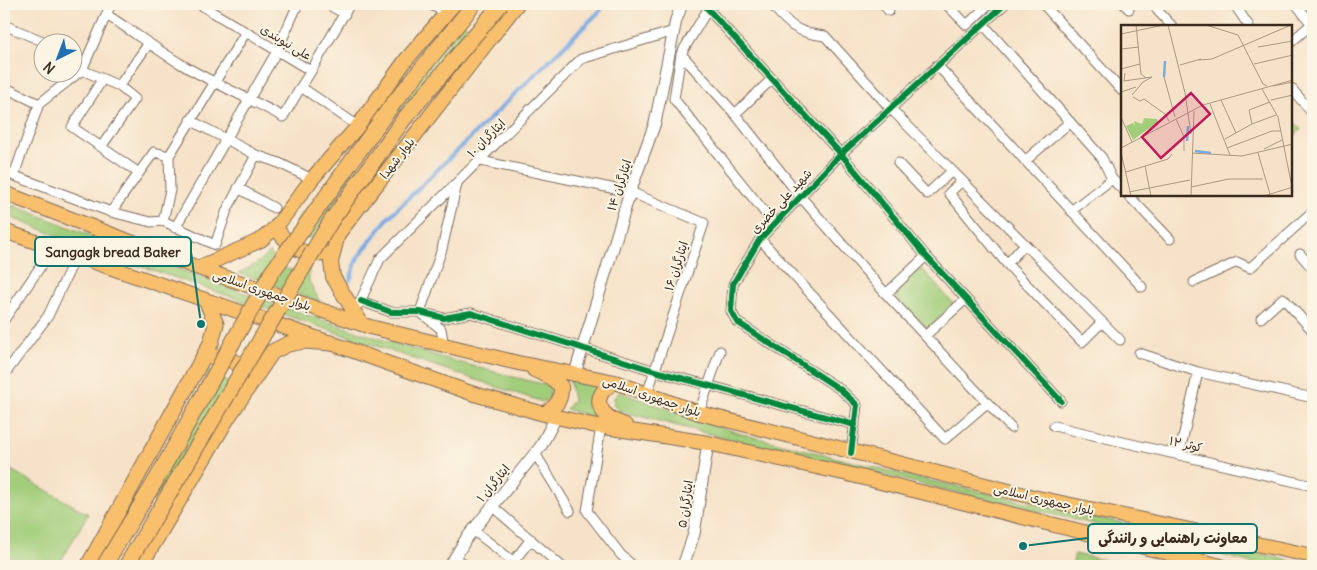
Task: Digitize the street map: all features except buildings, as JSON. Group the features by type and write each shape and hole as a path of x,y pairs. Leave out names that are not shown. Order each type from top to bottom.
{"highway":[{"path":"104,566 156,480 272,272 392,106 474,4"},
{"path":"126,566 330,221 404,119 501,4"},
{"path":"88,566 202,363 211,343 216,324 207,302"},
{"path":"140,566 246,389 272,352 279,347 305,341 331,343"},
{"path":"202,363 211,358 222,357 233,360 241,368 246,378 246,389"}],"main road":[{"name":"بلوار شهدا","path":"358,312 333,278 330,262 338,234 517,4"},
{"path":"198,268 261,240 276,227 312,179 358,126 406,60 450,8"},
{"name":"بلوار جمهوری اسلامی","path":"8,197 198,268 358,312 444,346 615,382 699,413 851,453 1033,497 1311,556"},
{"path":"4,222 53,248"},
{"path":"276,227 293,248 306,254 319,256 333,253"},
{"name":"بلوار جمهوری اسلامی","path":"4,231 471,393 550,416 602,427 708,443 858,477 1221,566"},
{"path":"518,363 548,376 561,386 559,403 550,416"},
{"path":"615,382 606,387 599,395 599,404 605,416 615,422 652,434"}],"street":[{"path":"101,147 135,99 119,86 82,70 111,4"},
{"name":"علی نبوبندی","path":"199,4 311,72 284,117 250,98"},
{"path":"175,228 225,138 277,51 298,4"},
{"path":"327,4 345,14"},
{"path":"311,72 350,4"},
{"path":"429,4 450,8"},
{"name":"ایثارگران ۱۴","path":"575,373 630,192 655,123 674,31 682,4"},
{"path":"771,4 792,27 808,34 825,36 891,109 1120,340"},
{"path":"946,4 967,25 988,4"},
{"name":"شهید علی خضری","path":"851,453 857,405 841,390 737,322 731,311 733,284 760,239 800,196 841,154 1005,4"},
{"path":"1044,4 1121,90"},
{"path":"1160,4 1157,10 1171,25"},
{"path":"1234,4 1248,25"},
{"path":"1292,41 1313,24 1296,4"},
{"path":"774,224 674,99 681,54 709,6 772,79 841,154 926,256 1061,401"},
{"path":"107,15 150,44 213,82 250,98"},
{"path":"983,24 1102,158 1112,179 1121,188"},
{"path":"4,25 32,37"},
{"name":"ایثارگران ۱۰","path":"358,312 380,259 481,161 581,59 674,31"},
{"path":"163,221 170,190 169,156 213,82 246,32"},
{"path":"119,86 150,44"},
{"path":"681,54 734,114 800,196 886,294 1011,428"},
{"path":"937,65 1142,287"},
{"path":"734,114 772,79"},
{"path":"102,80 72,127 139,173"},
{"path":"14,175 39,104 67,82"},
{"path":"301,87 358,126"},
{"path":"4,88 39,104"},
{"path":"1292,89 1313,114"},
{"path":"190,120 256,155 279,163 312,179"},
{"path":"1025,161 1070,122"},
{"path":"111,212 154,152 169,156"},
{"path":"4,172 111,212 151,222 163,221 215,245 227,210 256,155"},
{"path":"481,161 630,192"},
{"path":"898,163 927,194 952,171"},
{"path":"1071,211 1112,179"},
{"path":"962,181 949,193 1007,264 1082,342 1102,322"},
{"path":"420,312 442,249 457,184"},
{"path":"238,188 274,208"},
{"name":"ایثارگران ۱۶","path":"630,192 704,222 647,394"},
{"path":"1129,196 1170,239"},
{"path":"1194,282 1237,262 1250,268 1313,211"},
{"path":"760,239 946,439 987,403"},
{"path":"1007,264 1025,244"},
{"path":"4,320 53,248"},
{"path":"1300,254 1313,269"},
{"path":"4,375 48,316 76,256"},
{"path":"886,294 926,256"},
{"path":"1261,318 1283,298 1313,331"},
{"path":"925,336 966,299"},
{"path":"358,312 420,312 444,318 471,313 655,371 855,425"},
{"path":"420,312 441,329 444,346"},
{"path":"699,413 720,351"},
{"path":"1139,353 1198,372 1313,398"},
{"path":"1179,455 1198,372"},
{"name":"ایثارگران ۱","path":"452,562 472,530 536,453 550,416"},
{"name":"کوثر ۱۲","path":"1054,426 1313,486"},
{"path":"602,427 587,511 621,555 633,566"},
{"name":"ایثارگران ۵","path":"683,566 694,534 708,443"},
{"path":"536,453 570,511"},
{"path":"492,506 561,566"},
{"path":"472,530 514,565 531,539"},
{"path":"452,562 466,566"}],"green space":[{"path":"463,23 470,28 362,156 314,237 302,239 293,230 300,215 314,202"},
{"path":"1292,120 1301,129 1292,137"},
{"path":"4,206 15,206 213,282 346,328 414,349 550,386 550,397 543,402 96,251 12,218 4,213"},
{"path":"270,252 277,263 286,269 309,268 309,281 320,302 239,273 256,264"},
{"path":"921,268 954,304 927,329 893,294"},
{"path":"209,371 232,384 220,397 153,501 145,494"},
{"path":"569,378 600,386 594,390 592,403 595,411 604,421 566,409 573,400"},
{"path":"619,392 738,433 909,476 1259,553 1309,566 1263,566 1189,546 736,441 620,411 614,405 614,398"},
{"path":"4,466 88,514 58,566 4,566"},
{"path":"1075,554 1132,566 1072,566"}],"waterway":[{"path":"350,280 357,259 388,218 605,4"}],"cycle path":[{"path":"851,453 857,405 841,390 737,322 731,311 733,284 760,239 841,154 1005,4"},
{"path":"707,8 841,154 926,256 1061,401"},
{"path":"361,301 391,312 420,312 444,318 471,313 655,371 855,425"}],"place":[{"name":"Sangagk bread Baker","path":"201,324"},
{"name":"معاونت راهنمایی و رانندگی","path":"1023,546"}]}
